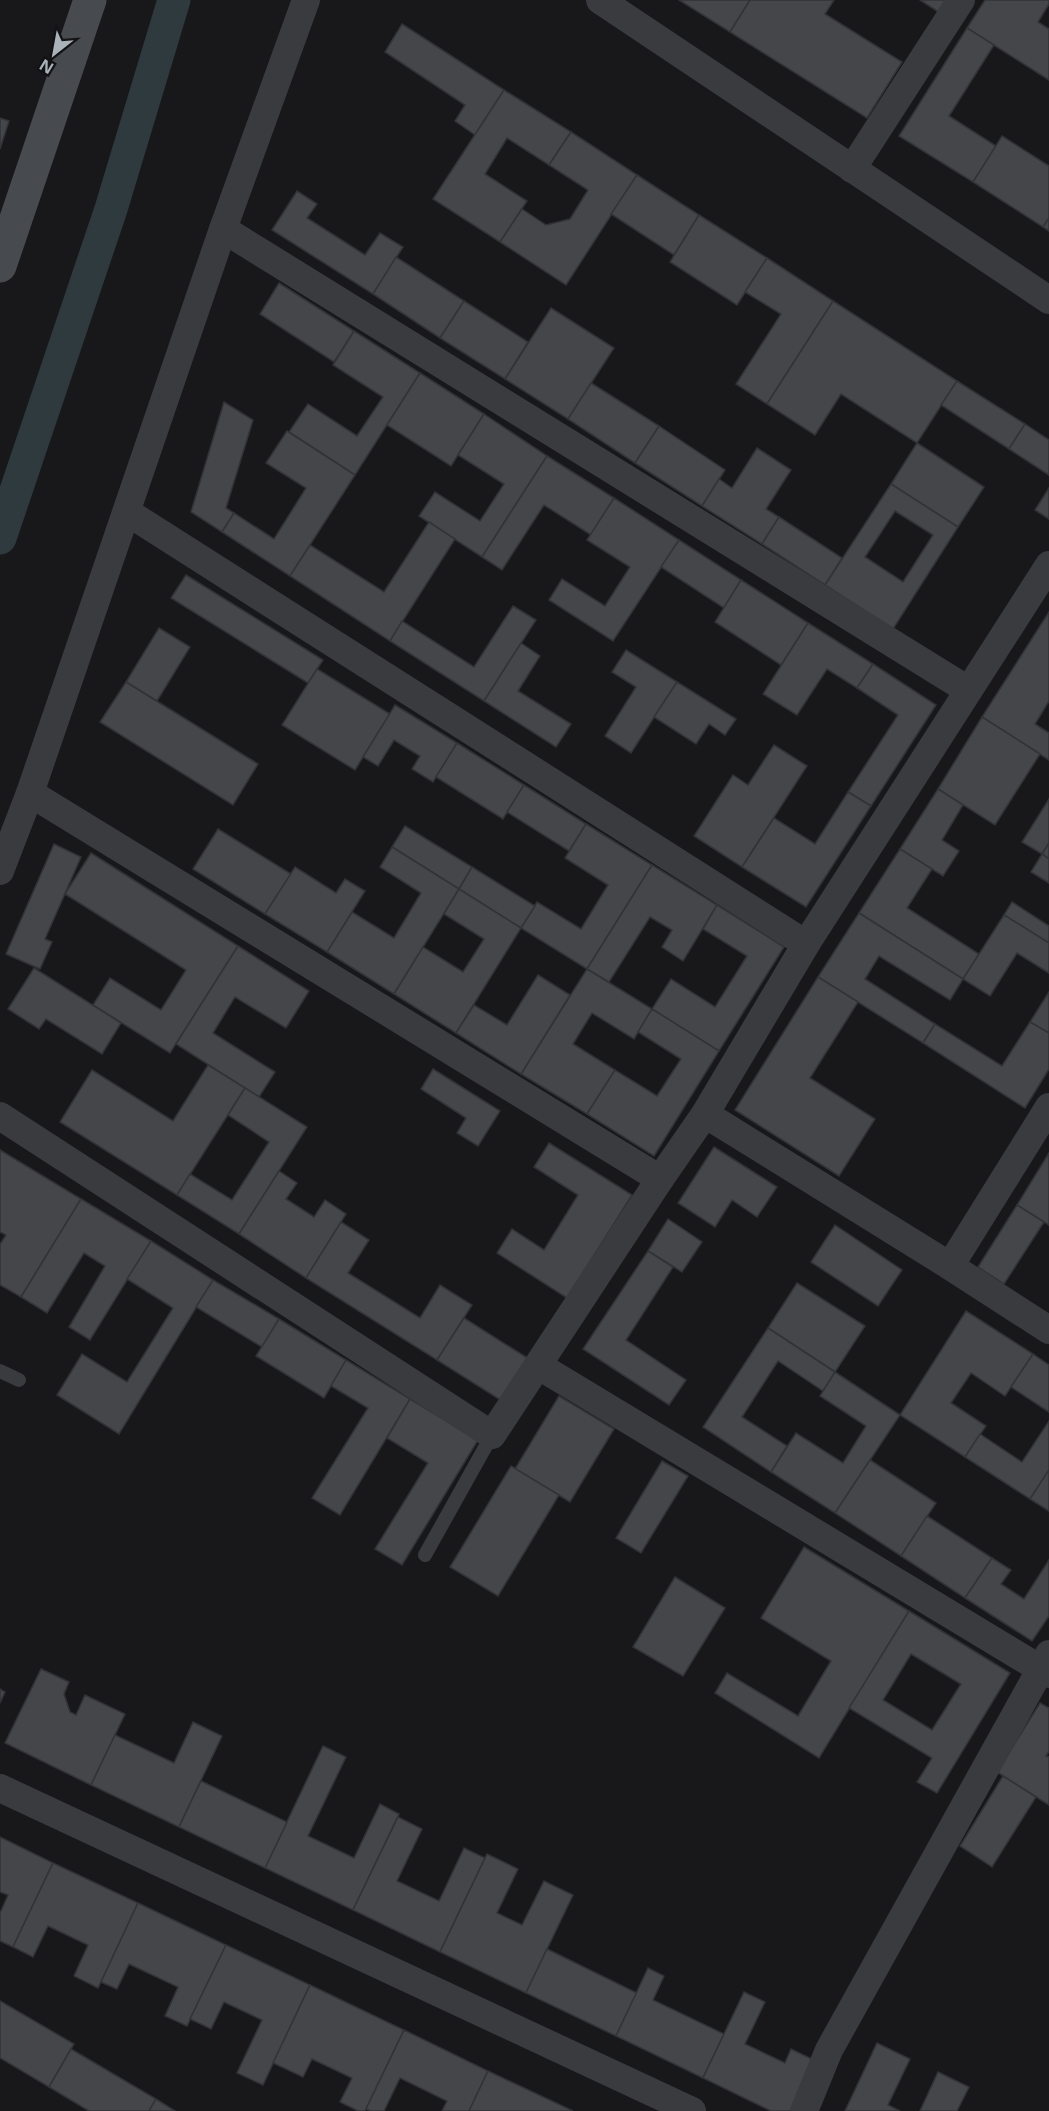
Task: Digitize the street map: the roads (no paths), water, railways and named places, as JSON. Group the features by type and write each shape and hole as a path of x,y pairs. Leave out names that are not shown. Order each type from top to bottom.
{"street":[{"path":"0,266 90,0"},
{"path":"0,871 30,793 223,229 306,0"},
{"path":"852,169 961,0"},
{"path":"607,2 1049,300"},
{"path":"223,229 968,690"},
{"path":"127,512 806,944"},
{"path":"0,1116 492,1435 705,1114 806,944 1049,565"},
{"path":"30,793 660,1179"},
{"path":"950,1266 1049,1107"},
{"path":"705,1114 1049,1330"},
{"path":"538,1366 1046,1666 829,2050 804,2111"},
{"path":"0,1788 692,2111"}],"lane":[{"path":"0,1371 19,1380"},
{"path":"425,1555 492,1435"}],"waterway":[{"path":"0,538 111,209 174,0"}]}
